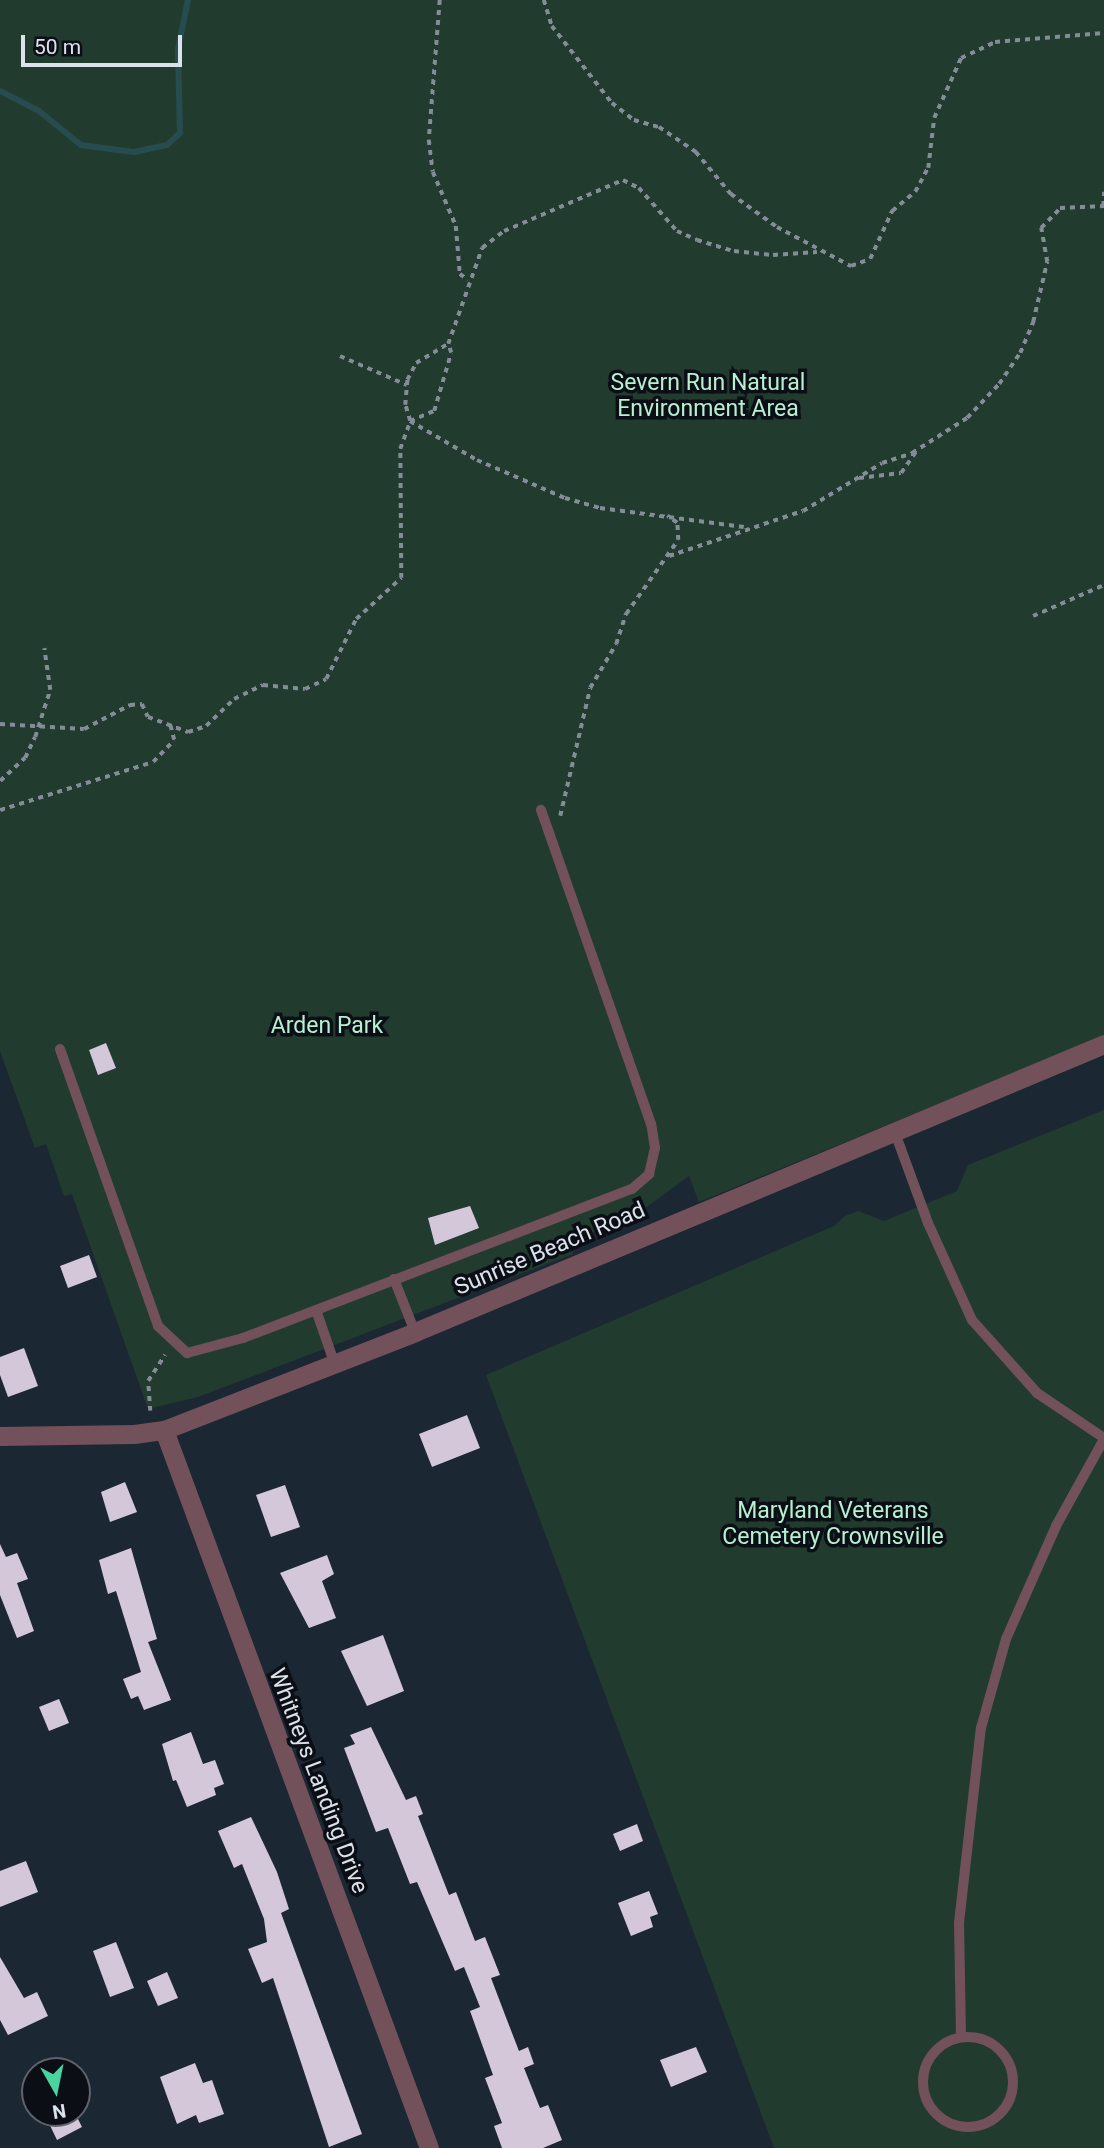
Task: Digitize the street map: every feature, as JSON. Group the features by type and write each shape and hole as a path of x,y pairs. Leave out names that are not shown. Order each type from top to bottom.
{"street":[{"name":"Sunrise Beach Road","path":"0,1436 134,1434 164,1430 415,1332 1104,1044"},
{"name":"Whitneys Landing Drive","path":"164,1430 217,1583 429,2148"}],"lane":[{"path":"60,1049 158,1326 174,1346 187,1353 206,1350 316,1310 632,1189 649,1174 655,1148 651,1124 541,810"},
{"path":"894,1130 928,1223 972,1321 1037,1393 1104,1439 1056,1526 1006,1639 982,1728 959,1923 961,2036"},
{"path":"394,1279 415,1332"},
{"path":"316,1310 334,1362"},
{"path":"961,2036 995,2045 1014,2074 1006,2108 993,2121 976,2127 942,2119 929,2106 923,2089 924,2071 931,2055 961,2036"}],"path":[{"path":"440,0 429,140 433,172 456,226 460,274 468,280"},
{"path":"544,0 552,26 612,103 634,120 659,127 696,152 731,194 817,252 851,266 870,259 892,211 915,192 928,168 934,118 961,58 995,42 1104,33"},
{"path":"410,421 434,411 451,353 448,344 468,280 482,248 504,231 623,180 639,188 677,231 697,240 733,251 774,256 817,252"},
{"path":"669,556 746,527 803,510 857,478 918,450 967,418 1020,353 1033,322 1047,262 1041,228 1060,208 1103,206 1104,192"},
{"path":"0,724 84,729 130,705 142,704 148,717 188,732 206,726 234,699 263,685 305,689 326,679 356,619 401,578 400,449 410,421 407,385 416,363 448,344"},
{"path":"340,356 407,385"},
{"path":"410,421 477,460 565,498 600,508 746,527"},
{"path":"857,478 901,473 911,466 918,450"},
{"path":"553,845 590,688 632,604 678,541 677,523 667,516"},
{"path":"1034,617 1104,585"},
{"path":"0,781 25,758 39,727 50,690 44,648"},
{"path":"0,810 153,762 174,740 170,725"},
{"path":"164,1430 152,1419 148,1381 174,1346"}],"green space":[{"name":"Severn Run Natural Environment Area","path":"0,0 1104,0 1104,1036 699,1202 689,1176 637,1214 571,1242 573,1254 198,1397 148,1409 72,1194 64,1196 46,1144 35,1148 0,1051"},
{"name":"Maryland Veterans Cemetery Crownsville","path":"1104,1110 1104,2148 774,2148 486,1375 834,1226 845,1216 858,1211 884,1221 957,1191 968,1165"}],"building":[{"path":"106,1043 116,1068 98,1075 89,1050"},
{"path":"470,1206 479,1228 435,1245 428,1218"},
{"path":"89,1255 97,1277 68,1288 60,1266"},
{"path":"24,1348 38,1386 8,1397 0,1375 0,1357"},
{"path":"467,1415 480,1448 432,1467 419,1434"},
{"path":"125,1482 137,1512 110,1522 101,1492"},
{"path":"285,1485 300,1527 271,1537 256,1495"},
{"path":"0,1544 6,1557 17,1553 28,1579 17,1583 34,1631 17,1638 0,1595"},
{"path":"131,1548 157,1639 148,1642 171,1700 144,1710 138,1696 131,1699 123,1679 141,1672 116,1591 108,1594 99,1560"},
{"path":"327,1555 334,1574 322,1581 336,1618 309,1628 280,1573"},
{"path":"383,1635 404,1691 367,1706 341,1651"},
{"path":"59,1699 69,1723 49,1731 39,1707"},
{"path":"371,1727 406,1800 416,1796 423,1814 418,1816 449,1895 456,1892 475,1941 485,1937 500,1975 491,1978 507,2020 519,2051 528,2047 534,2064 524,2068 540,2108 548,2105 562,2140 543,2148 502,2148 494,2126 502,2123 485,2078 493,2075 470,2011 480,2007 464,1967 455,1971 417,1882 410,1884 388,1828 376,1832 344,1748 355,1744 350,1735"},
{"path":"191,1732 203,1764 215,1760 224,1784 214,1788 216,1795 187,1807 176,1780 173,1781 162,1744"},
{"path":"251,1817 277,1872 289,1909 281,1913 362,2134 329,2147 273,1978 262,1983 248,1949 267,1942 264,1919 242,1864 234,1868 218,1831"},
{"path":"637,1824 643,1841 620,1851 613,1834"},
{"path":"26,1861 38,1892 0,1907 0,1871"},
{"path":"649,1891 658,1914 650,1917 653,1927 631,1936 618,1903"},
{"path":"116,1942 134,1988 110,1997 93,1951"},
{"path":"0,1957 24,1998 37,1992 48,2016 8,2035 0,2020"},
{"path":"167,1972 178,1998 158,2006 147,1981"},
{"path":"696,2047 707,2072 671,2087 660,2060"},
{"path":"195,2063 203,2083 212,2080 224,2114 199,2123 196,2115 177,2124 160,2077"},
{"path":"51,2127 82,2127 57,2140"}],"waterway":[{"path":"0,91 39,111 81,145 134,152 167,145 180,133 178,49 188,0"}],"park label":[{"name":"Arden Park","path":"327,1026"}]}
